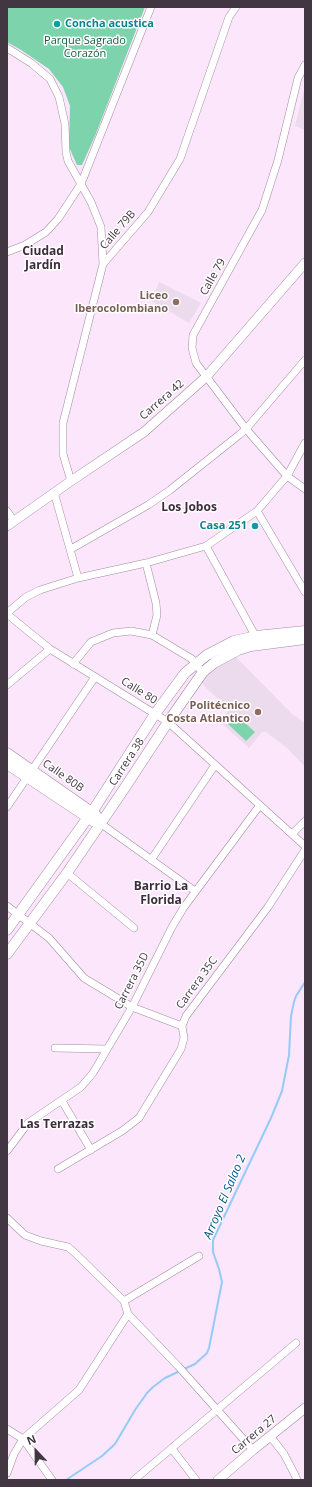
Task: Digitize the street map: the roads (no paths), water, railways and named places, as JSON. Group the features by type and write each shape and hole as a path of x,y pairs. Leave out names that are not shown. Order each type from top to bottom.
{"main road":[{"name":"Carrera 38","path":"7,954 67,873 203,672 225,656 258,640 305,631"},
{"name":"Carrera 38","path":"7,930 89,815 155,714 185,673 195,663 219,648 234,642 305,639"},
{"name":"Calle 80B","path":"7,753 30,773 89,815 90,821 100,823"},
{"name":"Calle 80B","path":"7,764 30,773"}],"street":[{"path":"7,252 25,245 46,232 58,219 81,184 151,7"},
{"name":"Calle 79B","path":"71,481 63,454 63,423 103,264 148,212 180,159 229,17 236,7"},
{"path":"7,48 31,62 50,79 59,97 65,124 66,152 68,161 97,214 101,227 103,264"},
{"name":"Calle 79","path":"305,65 298,78 278,160 262,210 193,335 192,348 196,363 246,429 287,476 305,489"},
{"name":"Carrera 42","path":"10,524 54,492 144,432 206,377 305,262"},
{"path":"71,549 148,505 170,490 246,429 305,360"},
{"path":"7,613 26,597 40,590 78,578 146,563 206,546 258,511 287,476 305,443"},
{"path":"54,492 78,578"},
{"path":"7,511 10,524"},
{"path":"258,511 305,592"},
{"path":"206,546 258,640"},
{"path":"146,563 156,603 157,615 152,635"},
{"name":"Calle 80","path":"7,613 50,649 168,722 305,846"},
{"path":"73,664 91,642 113,633 131,630 152,635 192,659 203,672"},
{"path":"7,685 50,649"},
{"path":"7,807 95,677"},
{"path":"151,860 215,765"},
{"name":"Carrera 35D","path":"7,1151 28,1123 81,1087 93,1073 132,1007 172,927 184,907 260,805"},
{"path":"292,834 305,821"},
{"name":"Calle 80B","path":"100,823 195,891"},
{"name":"Carrera 35C","path":"58,1169 122,1131 139,1118 181,1049 184,1038 182,1026 186,1016 268,907 305,850"},
{"path":"67,873 134,928"},
{"path":"7,906 49,938 84,978 132,1007 182,1026"},
{"path":"55,1048 107,1049"},
{"path":"62,1101 91,1150"},
{"path":"7,1218 26,1235 41,1241 68,1248 74,1252 124,1301 128,1314 253,1450"},
{"path":"124,1301 200,1256"},
{"path":"7,1474 14,1454 23,1439 79,1390 128,1314"},
{"path":"134,1480 296,1343"},
{"name":"Carrera 27","path":"218,1480 305,1408"},
{"path":"7,1429 23,1439 52,1480"},
{"path":"270,1436 284,1454 297,1480"},
{"path":"172,1449 196,1480"}],"waterway":[{"name":"Arroyo El Salao 2","path":"66,1480 102,1456 115,1444 135,1410 153,1387 165,1378 195,1364 207,1353 222,1282 213,1252 213,1240 271,1118 282,1091 289,1055 291,1016 296,996 305,982"}],"place":[{"name":"Concha acustica","path":"57,24"},
{"name":"Liceo Iberocolombiano","path":"176,302"},
{"name":"Casa 251","path":"255,526"},
{"name":"Politécnico Costa Atlantico","path":"258,712"}],"district":[{"name":"Ciudad Jardín","path":"43,259"},
{"name":"Los Jobos","path":"189,508"},
{"name":"Barrio La Florida","path":"161,894"},
{"name":"Las Terrazas","path":"57,1125"}],"park label":[{"name":"Parque Sagrado Corazón","path":"85,47"}]}
